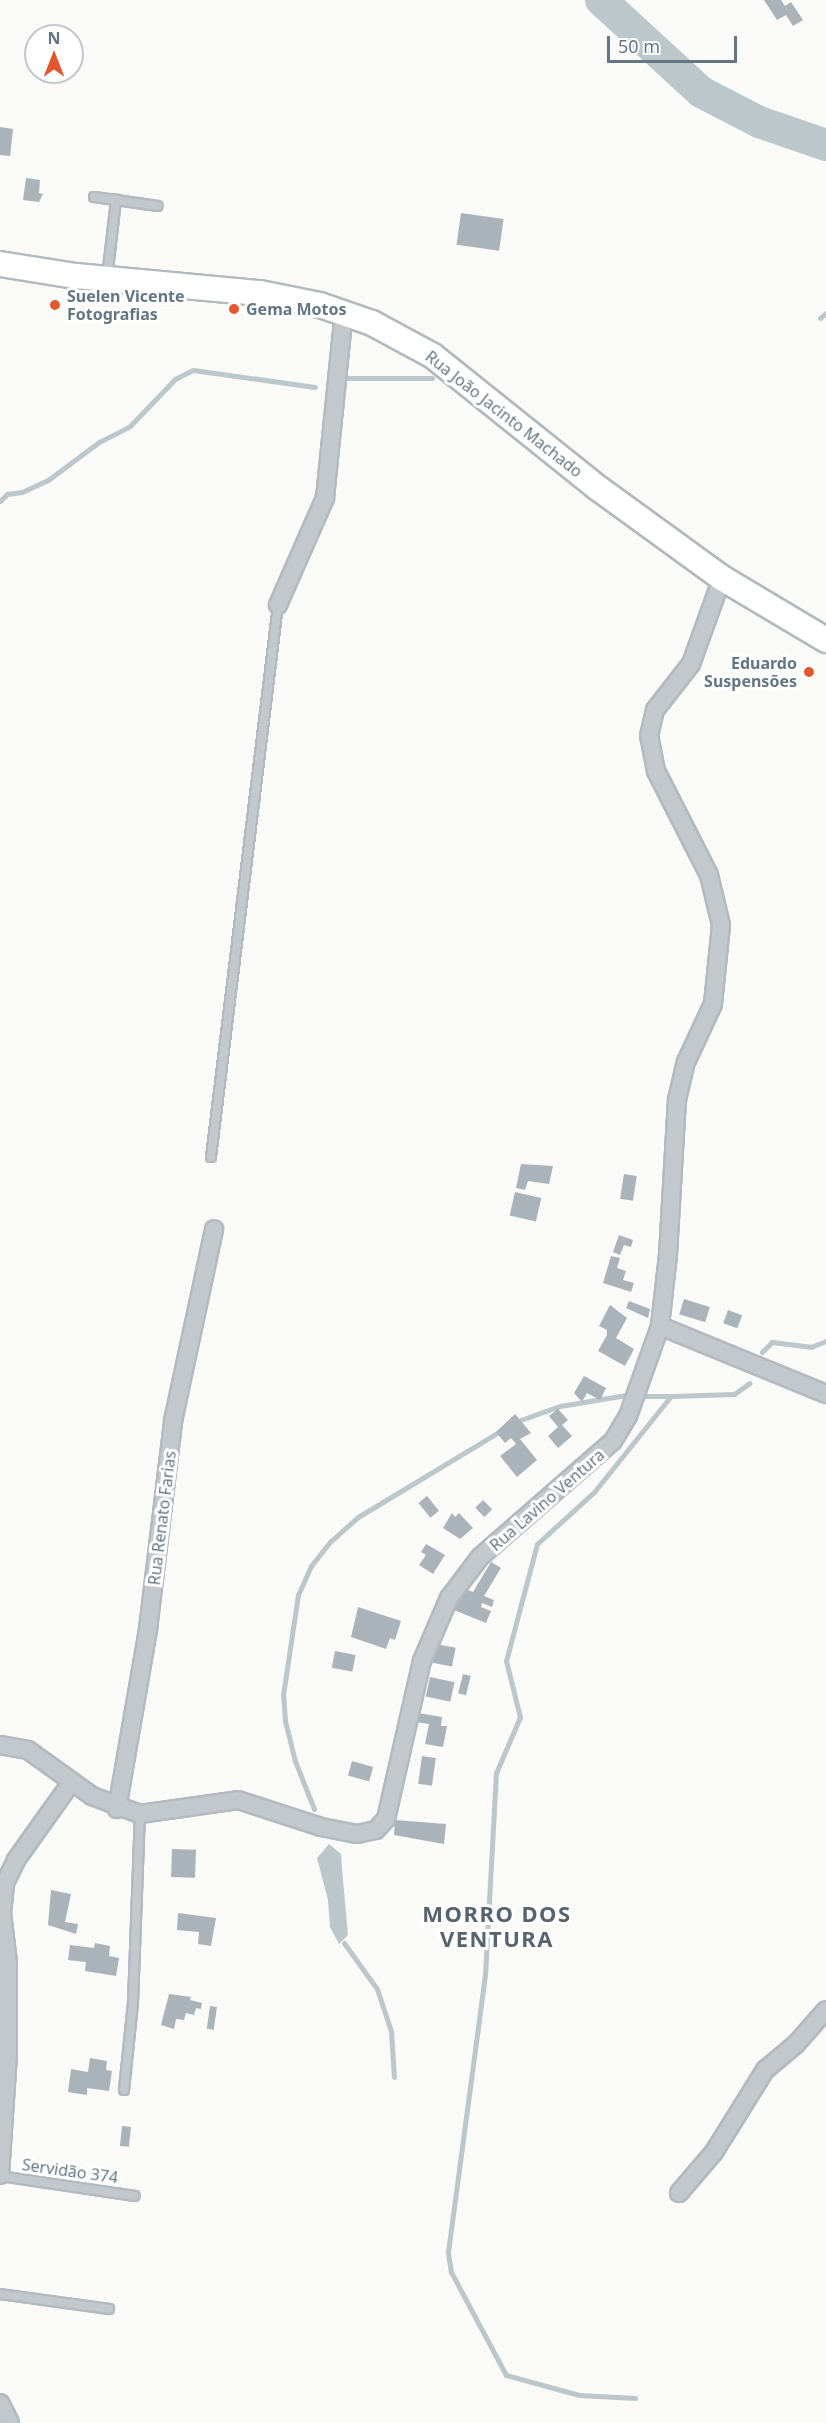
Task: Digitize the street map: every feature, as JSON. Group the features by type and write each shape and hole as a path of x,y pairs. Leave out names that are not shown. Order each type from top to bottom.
{"main road":[{"name":"Rua João Jacinto Machado","path":"0,264 107,279 260,293 344,312 401,337 433,356 598,488 722,578 826,640"}],"street":[{"path":"278,605 325,498 344,312"},
{"name":"Rua Lavino Ventura","path":"0,1745 28,1750 70,1783 117,1809 140,1814 238,1800 343,1832 363,1834 380,1827 393,1802 424,1654 448,1598 480,1557 613,1441 628,1416 660,1326 668,1255 677,1100 686,1062 713,1004 721,940 714,888 656,771 648,736 656,710 691,664 722,578"},
{"name":"Rua Renato Farias","path":"117,1809 148,1629 173,1421 214,1229"},
{"path":"660,1326 826,1394"},
{"path":"0,2176 8,2054 8,1963 1,1912 12,1866 70,1783"},
{"path":"680,2193 714,2152 765,2070 826,2010"},
{"path":"0,2403 10,2423"}],"lane":[{"path":"94,197 158,206"},
{"path":"107,279 116,200"},
{"path":"211,1157 278,605"},
{"path":"124,2090 133,2004 140,1814"},
{"name":"Servidão 374","path":"0,2176 135,2196"},
{"path":"0,2294 109,2309"}],"shaded area":[{"path":"329,1844 341,1854 348,1935 339,1944 330,1927 328,1900 317,1858"}],"building":[{"path":"764,0 781,0 785,6 791,2 803,20 793,26 786,15 777,20"},
{"path":"0,127 13,129 10,156 0,155"},
{"path":"26,178 40,180 39,193 43,194 39,202 23,200"},
{"path":"461,213 504,219 499,251 457,245"},
{"path":"521,1164 553,1166 549,1184 528,1181 525,1190 516,1188"},
{"path":"624,1174 637,1176 633,1201 620,1199"},
{"path":"515,1192 541,1198 536,1221 510,1215"},
{"path":"619,1235 633,1240 631,1247 624,1245 620,1255 613,1252"},
{"path":"611,1256 620,1258 617,1268 626,1271 623,1280 634,1283 631,1292 603,1283"},
{"path":"684,1299 710,1307 705,1322 679,1314"},
{"path":"629,1301 650,1309 648,1318 626,1308"},
{"path":"610,1305 627,1318 616,1338 634,1349 625,1366 598,1351 607,1335 607,1330 599,1326"},
{"path":"728,1310 742,1315 737,1328 723,1323"},
{"path":"584,1376 606,1388 600,1400 587,1393 582,1402 574,1393"},
{"path":"558,1409 568,1420 562,1425 572,1436 558,1448 548,1436 558,1427 549,1416"},
{"path":"515,1414 531,1433 520,1439 537,1460 517,1477 500,1456 516,1444 511,1438 505,1443 496,1432"},
{"path":"427,1496 439,1511 430,1518 418,1503"},
{"path":"483,1500 492,1509 484,1517 475,1508"},
{"path":"452,1513 455,1517 459,1513 473,1528 460,1539 443,1528"},
{"path":"426,1544 445,1555 433,1574 419,1565 426,1555 421,1552"},
{"path":"491,1562 501,1568 484,1596 494,1600 492,1607 482,1603 481,1607 491,1611 486,1623 454,1610 463,1588 473,1592"},
{"path":"358,1607 401,1621 395,1640 390,1638 386,1649 351,1637"},
{"path":"436,1644 456,1648 452,1666 432,1663"},
{"path":"335,1651 356,1655 352,1672 332,1668"},
{"path":"463,1674 471,1676 466,1695 458,1693"},
{"path":"430,1677 454,1682 450,1702 426,1697"},
{"path":"418,1713 442,1717 441,1726 447,1726 443,1747 425,1744 429,1724 416,1722"},
{"path":"422,1756 436,1758 432,1786 418,1784"},
{"path":"352,1761 373,1767 369,1781 348,1775"},
{"path":"395,1820 446,1824 444,1844 394,1835"},
{"path":"172,1849 196,1850 195,1878 171,1877"},
{"path":"51,1890 71,1894 65,1922 78,1924 76,1934 48,1925"},
{"path":"178,1913 216,1918 211,1946 198,1944 199,1932 177,1930"},
{"path":"95,1943 110,1946 109,1956 119,1958 116,1976 85,1971 86,1962 68,1960 70,1945 94,1948"},
{"path":"169,1994 191,1997 190,2000 202,2003 201,2009 196,2008 194,2015 186,2013 184,2020 176,2019 174,2029 161,2025"},
{"path":"210,2006 217,2007 214,2030 207,2029"},
{"path":"90,2058 107,2061 106,2070 112,2071 109,2091 87,2088 87,2095 68,2092 71,2069 88,2072"},
{"path":"122,2126 131,2127 129,2147 120,2146"}],"waterway":[{"path":"601,0 701,92 759,122 826,145"},
{"path":"820,318 826,313"},
{"path":"0,501 7,494 22,492 48,480 99,442 130,426 175,379 193,370 315,387"},
{"path":"347,378 432,378"},
{"path":"762,1352 772,1342 811,1347 826,1341"},
{"path":"635,2398 579,2395 506,2375 451,2272 448,2252 485,1975 496,1773 520,1717 506,1661 537,1544 594,1492 671,1396 734,1394 750,1383"},
{"path":"515,1422 560,1406 626,1395"},
{"path":"643,1396 671,1396"},
{"path":"314,1809 295,1761 285,1721 283,1695 298,1595 311,1566 330,1542 358,1517 502,1430"},
{"path":"344,1943 377,1989 391,2031 394,2077"}],"place":[{"name":"Suelen Vicente Fotografias","path":"55,305"},
{"name":"Gema Motos","path":"234,309"},
{"name":"Eduardo Suspensões","path":"809,672"}],"district":[{"name":"MORRO DOS VENTURA","path":"497,1926"}]}
